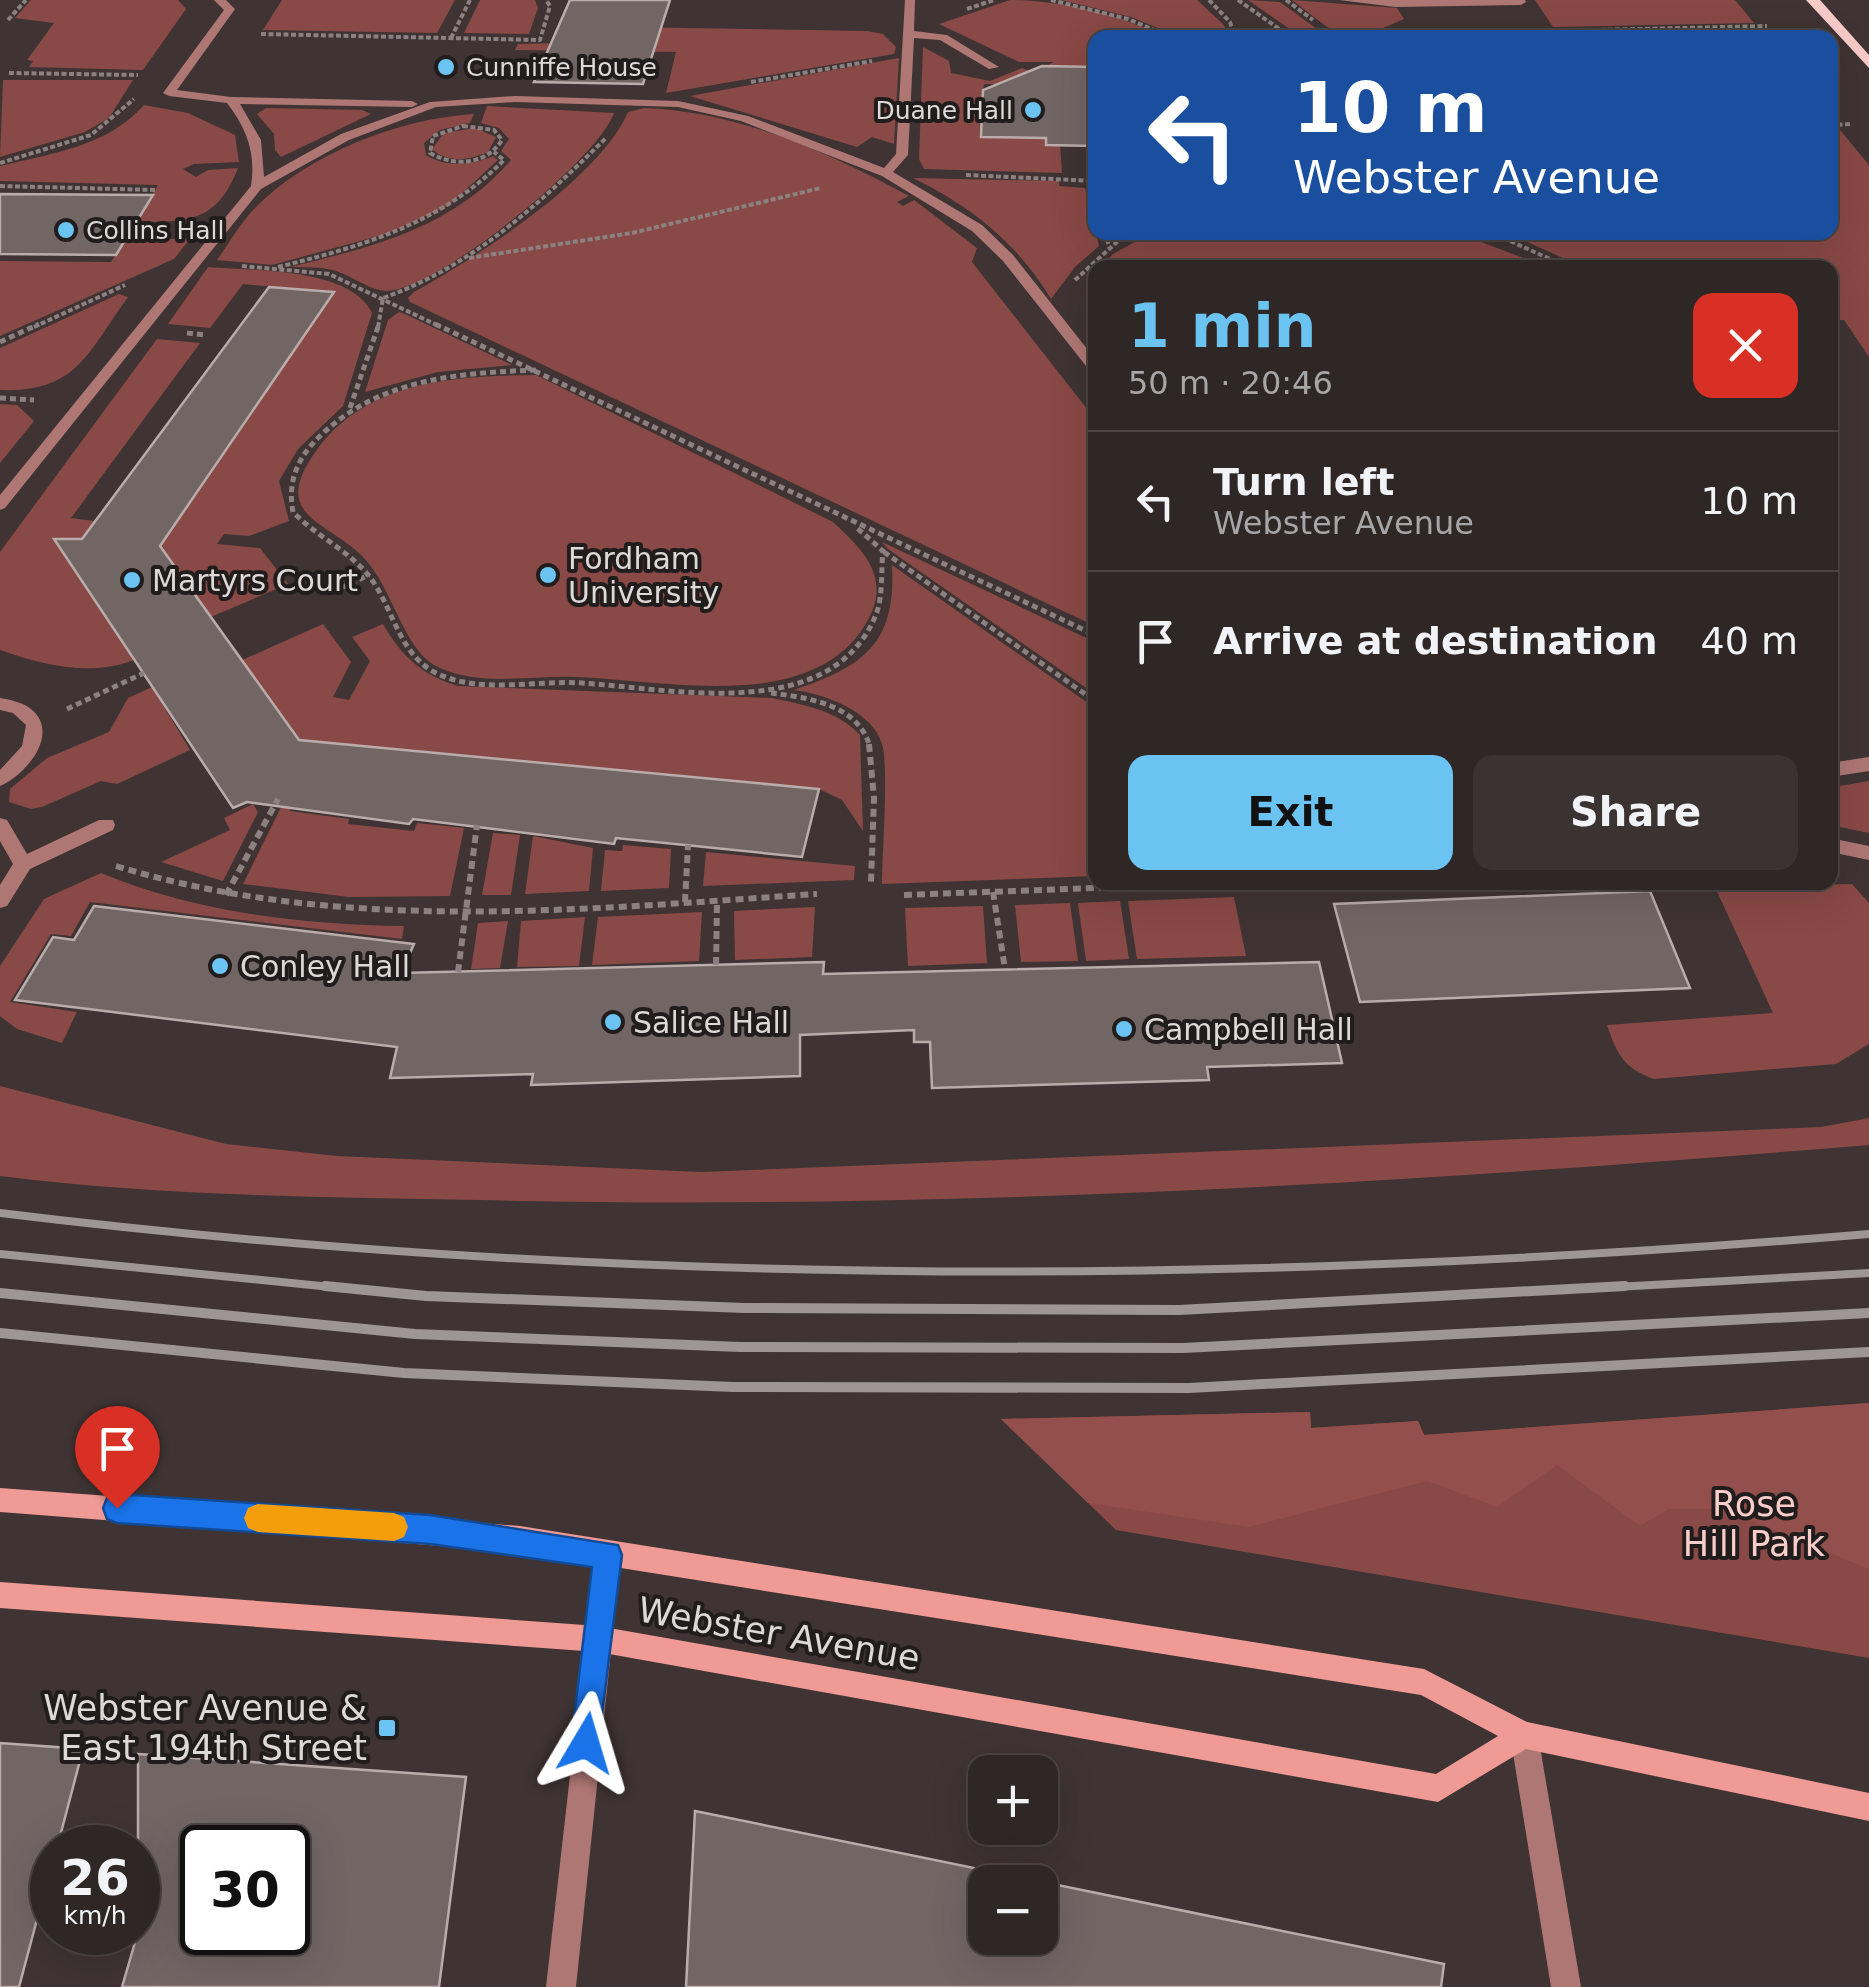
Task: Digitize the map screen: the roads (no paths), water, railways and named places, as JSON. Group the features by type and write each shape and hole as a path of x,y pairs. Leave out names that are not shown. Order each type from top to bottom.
{"main road":[{"path":"1813,0 1869,64"},
{"name":"Webster Avenue","path":"0,1500 430,1530 1424,1682 1524,1734 1869,1807"},
{"name":"Webster Avenue","path":"0,1595 598,1639 1438,1788 1524,1734"}],"street":[{"path":"219,0 230,9 169,93 231,100 434,104 613,99 678,104 744,118 886,173 978,228 1088,360"},
{"path":"886,173 902,155 910,0"},
{"path":"1344,0 1394,4 1521,2"},
{"path":"908,34 943,37 994,67"},
{"path":"231,100 256,137 262,160 257,186"},
{"path":"0,505 257,186 345,137 434,104"},
{"path":"0,704 22,709 34,724 36,738 29,754 0,779"},
{"path":"1838,769 1869,764"},
{"path":"0,825 23,864"},
{"path":"0,901 23,864 106,825"},
{"path":"1838,847 1869,856"},
{"path":"1838,860 1869,856"},
{"path":"562,1987 608,1555"},
{"path":"1524,1734 1566,1987"}],"railway":[{"path":"0,1213 233,1238 466,1256 934,1272 1402,1263 1869,1234"},
{"path":"0,1254 351,1289"},
{"path":"1579,1289 1869,1273"},
{"path":"325,1286 426,1296 745,1308 1179,1310 1625,1286"},
{"path":"0,1293 415,1334 740,1347 1183,1348 1869,1313"},
{"path":"0,1333 404,1373 733,1387 1189,1388 1869,1352"}],"place":[{"name":"Cunniffe House","path":"446,67"},
{"name":"Duane Hall","path":"1033,110"},
{"name":"Collins Hall","path":"66,230"},
{"name":"Fordham University","path":"548,575"},
{"name":"Martyrs Court","path":"132,580"},
{"name":"Conley Hall","path":"220,966"},
{"name":"Salice Hall","path":"613,1022"},
{"name":"Campbell Hall","path":"1124,1029"},
{"name":"Webster Avenue & East 194th Street","path":"387,1728"}],"park label":[{"name":"Rose Hill Park","path":"1754,1524"}]}
